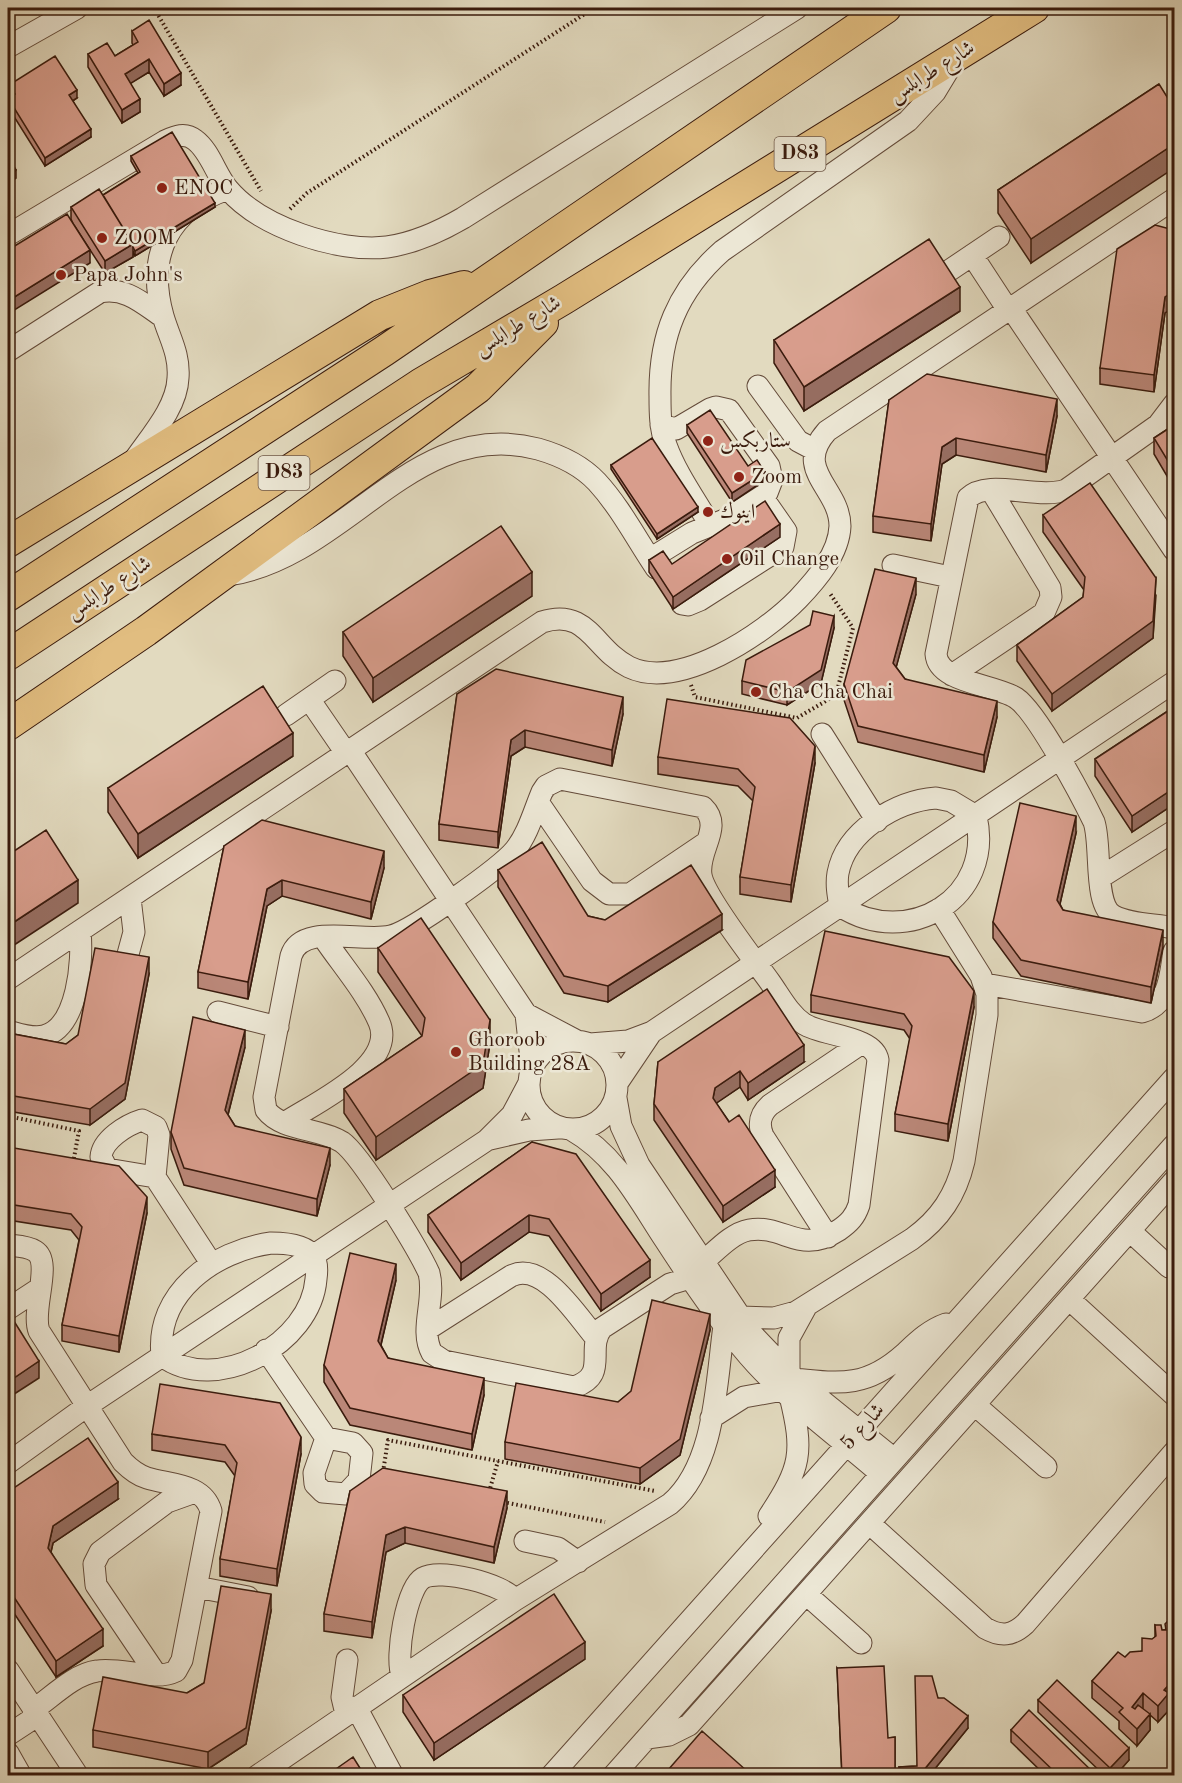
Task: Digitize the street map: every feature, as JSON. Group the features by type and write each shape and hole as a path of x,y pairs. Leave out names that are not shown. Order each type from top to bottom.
{"highway":[{"name":"D83","path":"8,596 384,351 886,8"},
{"name":"شارع طرابلس","path":"8,655 420,384 564,298 1034,8"},
{"path":"8,542 380,315 430,295 482,283"},
{"path":"8,725 223,576 478,388 523,345 564,298"}],"street":[{"path":"8,47 77,8"},
{"path":"8,235 176,135 187,135 197,141 228,189 252,209 280,225 329,242 357,247 385,247 412,242 439,232 797,8"},
{"path":"679,550 671,457 661,425 661,353 673,314 689,286 722,251 908,121 935,92 955,58"},
{"path":"130,467 173,400 178,380 178,359 163,317 156,271 168,234 179,218 193,205 228,189"},
{"path":"8,979 542,622 561,618 579,623 613,656 631,668 652,672 685,667 720,654 762,630 782,615 815,579 835,548 840,524 833,500 815,470 815,450 819,439 835,424 1174,199"},
{"path":"950,270 999,237"},
{"path":"976,252 1174,550"},
{"path":"8,351 100,292 113,290 126,292 163,317"},
{"path":"758,386 798,441 815,450"},
{"path":"1174,404 1158,425 1073,486 1059,492 1044,494 978,490 968,498 936,654 940,668 952,675 1006,693 1020,702 1059,760 1094,822 1099,839 1101,899 1107,912 1113,916 1174,927"},
{"path":"661,425 676,429 710,409 723,407 729,410 771,473 771,486 763,498 679,550"},
{"path":"223,576 263,568 301,551 429,461 464,448 505,444 546,452 582,469 623,506 679,550"},
{"path":"654,469 671,457"},
{"path":"623,506 627,487"},
{"path":"952,675 1044,613 1051,597 1046,580 991,490"},
{"path":"706,592 779,551 786,542 784,525 763,498"},
{"path":"893,565 950,577"},
{"path":"8,1463 87,1406 487,1140 512,1114 545,1051 565,1041 628,1041 652,1032 1174,682"},
{"path":"286,715 321,691 350,750 526,1014 530,1097 536,1110 595,1145 615,1165 697,1270 732,1321 744,1351 888,1466"},
{"path":"822,734 877,820"},
{"path":"560,778 568,778 703,807 712,819 700,865 704,885 756,963 799,1020 821,1031 862,1042 871,1047 878,1060 859,1205 848,1225 828,1237 807,1241 748,1230 733,1237 697,1270 664,1287 607,1325 596,1338 593,1374 582,1384 567,1387 438,1358 428,1346 433,1291 429,1273 355,1155 344,1143 270,1115 264,1103 293,949 304,939 375,938 395,935 450,900 508,857 522,838 538,802 546,786 560,778"},
{"path":"936,798 958,804 976,816 980,847 971,876 963,889 939,909 923,917 889,923 855,915 840,906 838,873 843,857 852,843 877,820 906,804 936,798"},
{"path":"538,802 592,881 609,894 630,894 707,842"},
{"path":"1101,877 1174,831"},
{"path":"124,969 134,932 130,898"},
{"path":"732,1321 774,1318 806,1307 925,1230 946,1206 954,1192 964,1161 987,1015 985,984 939,909"},
{"path":"8,1031 42,1036 61,1026 67,1017 80,970 80,932"},
{"path":"286,1122 371,1065 381,1046 380,1023 322,937"},
{"path":"985,984 1142,1012 1151,1010 1164,998 1174,951"},
{"path":"218,1012 278,1027"},
{"path":"526,1014 584,1042 609,1059 617,1090 621,1126 632,1152 697,1270"},
{"path":"487,1140 515,1132 595,1125 611,1109 633,1056 652,1032"},
{"path":"828,1237 763,1136 760,1123 765,1110 770,1106 862,1042"},
{"name":"شارع 5","path":"551,1776 1174,1078"},
{"path":"613,1776 1174,1145"},
{"path":"156,1177 211,1263"},
{"path":"646,1738 676,1733 688,1725 1174,1181"},
{"path":"1130,1231 1169,1267"},
{"path":"271,1243 301,1248 314,1256 317,1270 316,1286 308,1308 294,1327 266,1350 248,1360 214,1371 186,1369 162,1356 160,1343 168,1314 187,1284 211,1263 240,1250 271,1243"},
{"path":"8,1245 33,1250 41,1257 44,1268 35,1317 39,1331 130,1469 147,1478 177,1483 195,1492 206,1499 211,1511 180,1666 170,1674 106,1670 89,1673 33,1710 8,1735"},
{"path":"428,1329 511,1276 531,1272 544,1278 596,1338"},
{"path":"8,1309 40,1288"},
{"path":"1069,1299 1174,1395"},
{"path":"736,1568 784,1493 798,1461 797,1427 789,1385 789,1338 806,1307"},
{"path":"257,1776 515,1600 679,1496 699,1464 732,1321"},
{"path":"711,1418 744,1397 789,1385 843,1383 867,1378 891,1365 931,1330 955,1322"},
{"path":"266,1350 326,1438"},
{"path":"975,1405 1046,1467"},
{"path":"869,1523 985,1628 995,1633 1006,1634 1017,1631 1025,1623 1174,1452"},
{"path":"156,1674 96,1585 94,1564 100,1552 166,1502 195,1492"},
{"path":"525,1541 558,1548 578,1562"},
{"path":"402,1675 399,1662 410,1598 414,1586 423,1578 434,1574 447,1575 497,1586 507,1591 515,1600"},
{"path":"197,1587 254,1598"},
{"path":"806,1594 861,1643"},
{"path":"347,1660 342,1697 368,1748 380,1755 393,1776"},
{"path":"8,1670 78,1776"},
{"path":"8,1719 33,1710"},
{"path":"8,1754 21,1776"}],"path":[{"path":"154,8 280,225 296,201 307,193 594,8"},
{"path":"685,667 695,697 797,718 836,695 853,628 828,590 815,579"},
{"path":"8,1116 79,1131 72,1167"},
{"path":"382,1478 388,1440 679,1496"},
{"path":"488,1499 498,1461"},
{"path":"499,1501 633,1527"}],"building":[{"path":"149,20 181,73 164,84 149,59 125,74 140,99 122,110 88,54 107,43 115,56 138,42 132,31"},
{"path":"55,56 77,90 69,95 91,129 45,158 8,98 15,94 9,85"},
{"path":"1159,84 1174,108 1174,144 1031,239 998,190"},
{"name":"ENOC","path":"172,132 215,203 135,251 103,195 140,172 131,156"},
{"path":"8,155 16,170 8,175"},
{"name":"ZOOM","path":"99,189 133,244 105,261 71,207"},
{"path":"67,214 90,250 8,301 8,250"},
{"path":"1155,225 1174,230 1174,291 1165,297 1154,375 1100,368 1117,249"},
{"path":"929,239 960,287 804,387 774,340"},
{"path":"927,374 1057,399 1046,455 956,438 942,447 931,524 873,516 889,400"},
{"path":"710,410 748,466 757,460 765,472 732,493 687,425"},
{"path":"1174,425 1174,471 1154,438"},
{"path":"652,438 698,507 657,534 611,465"},
{"path":"1090,483 1156,578 1153,621 1052,694 1017,645 1083,597 1085,577 1043,515"},
{"path":"765,501 780,524 673,597 649,560 663,551 672,564"},
{"path":"501,526 532,572 373,678 343,632"},
{"path":"875,569 916,578 893,663 905,679 997,701 984,755 858,726 844,684"},
{"path":"813,611 834,616 821,670 787,692 742,681 746,660 810,625"},
{"path":"496,669 623,697 612,750 525,730 511,740 498,832 439,824 457,694"},
{"path":"263,686 293,733 138,834 108,788"},
{"path":"667,699 790,718 815,746 791,885 740,877 755,787 738,769 658,757"},
{"path":"1174,707 1174,788 1132,816 1095,759"},
{"path":"1020,803 1076,816 1057,900 1063,910 1163,930 1151,987 1021,960 993,922"},
{"path":"262,820 384,851 371,902 282,880 267,889 248,982 198,972 224,846"},
{"path":"46,830 78,880 8,926 8,855"},
{"path":"542,842 588,916 605,920 691,865 722,914 608,986 564,976 498,870"},
{"name":"Ghoroob Building 28A","path":"421,918 490,1020 483,1064 376,1137 344,1089 422,1036 425,1018 378,948"},
{"path":"825,931 949,957 974,991 948,1124 895,1114 912,1026 904,1014 811,995"},
{"path":"95,948 149,957 125,1083 90,1109 8,1095 8,1033 66,1044 78,1035"},
{"path":"767,989 804,1045 748,1083 740,1071 715,1088 713,1098 729,1122 739,1115 775,1170 723,1206 654,1104 658,1062"},
{"path":"193,1017 245,1030 225,1110 235,1126 330,1148 317,1199 184,1168 171,1132"},
{"path":"532,1142 576,1154 650,1260 601,1294 549,1219 529,1215 461,1263 428,1215"},
{"path":"8,1147 119,1166 147,1197 119,1336 62,1325 82,1227 71,1214 8,1204"},
{"path":"350,1253 396,1264 378,1341 388,1358 484,1378 472,1434 350,1408 324,1365"},
{"path":"652,1300 710,1314 680,1439 640,1468 505,1442 516,1383 618,1402 631,1391"},
{"path":"12,1318 39,1361 8,1382 8,1322"},
{"path":"160,1384 280,1403 301,1437 277,1569 220,1559 237,1463 225,1445 152,1434"},
{"path":"88,1438 118,1482 53,1526 48,1548 103,1629 56,1661 8,1588 8,1492"},
{"path":"383,1468 507,1491 494,1547 405,1527 386,1535 372,1622 324,1614 350,1491"},
{"path":"221,1586 271,1594 246,1728 208,1752 93,1730 103,1677 187,1693 204,1683"},
{"path":"554,1594 585,1642 434,1743 403,1695"},
{"path":"1174,1615 1174,1679 1164,1690 1169,1693 1158,1706 1143,1693 1132,1707 1135,1709 1138,1705 1150,1714 1137,1729 1119,1712 1123,1708 1092,1681 1118,1652 1125,1657 1130,1652 1142,1651 1142,1638 1152,1639 1156,1636 1155,1625 1161,1625 1162,1630 1166,1630 1165,1624"},
{"path":"884,1666 888,1738 895,1737 895,1773 842,1776 837,1668"},
{"path":"915,1676 932,1676 938,1698 944,1698 968,1716 923,1771 902,1773 899,1767 917,1766"},
{"path":"1057,1680 1129,1748 1110,1768 1038,1700"},
{"path":"1029,1710 1097,1776 1059,1776 1011,1730"},
{"path":"702,1731 747,1771 743,1776 674,1776 668,1770"},
{"path":"353,1757 365,1776 326,1776"}],"place":[{"name":"ENOC","path":"162,188"},
{"name":"ZOOM","path":"102,238"},
{"name":"Papa John's","path":"61,275"},
{"name":"ستاربكس","path":"708,441"},
{"name":"Zoom","path":"739,477"},
{"name":"اينوك","path":"708,512"},
{"name":"Oil Change","path":"727,559"},
{"name":"Cha Cha Chai","path":"756,692"},
{"name":"Ghoroob Building 28A","path":"456,1052"}]}
